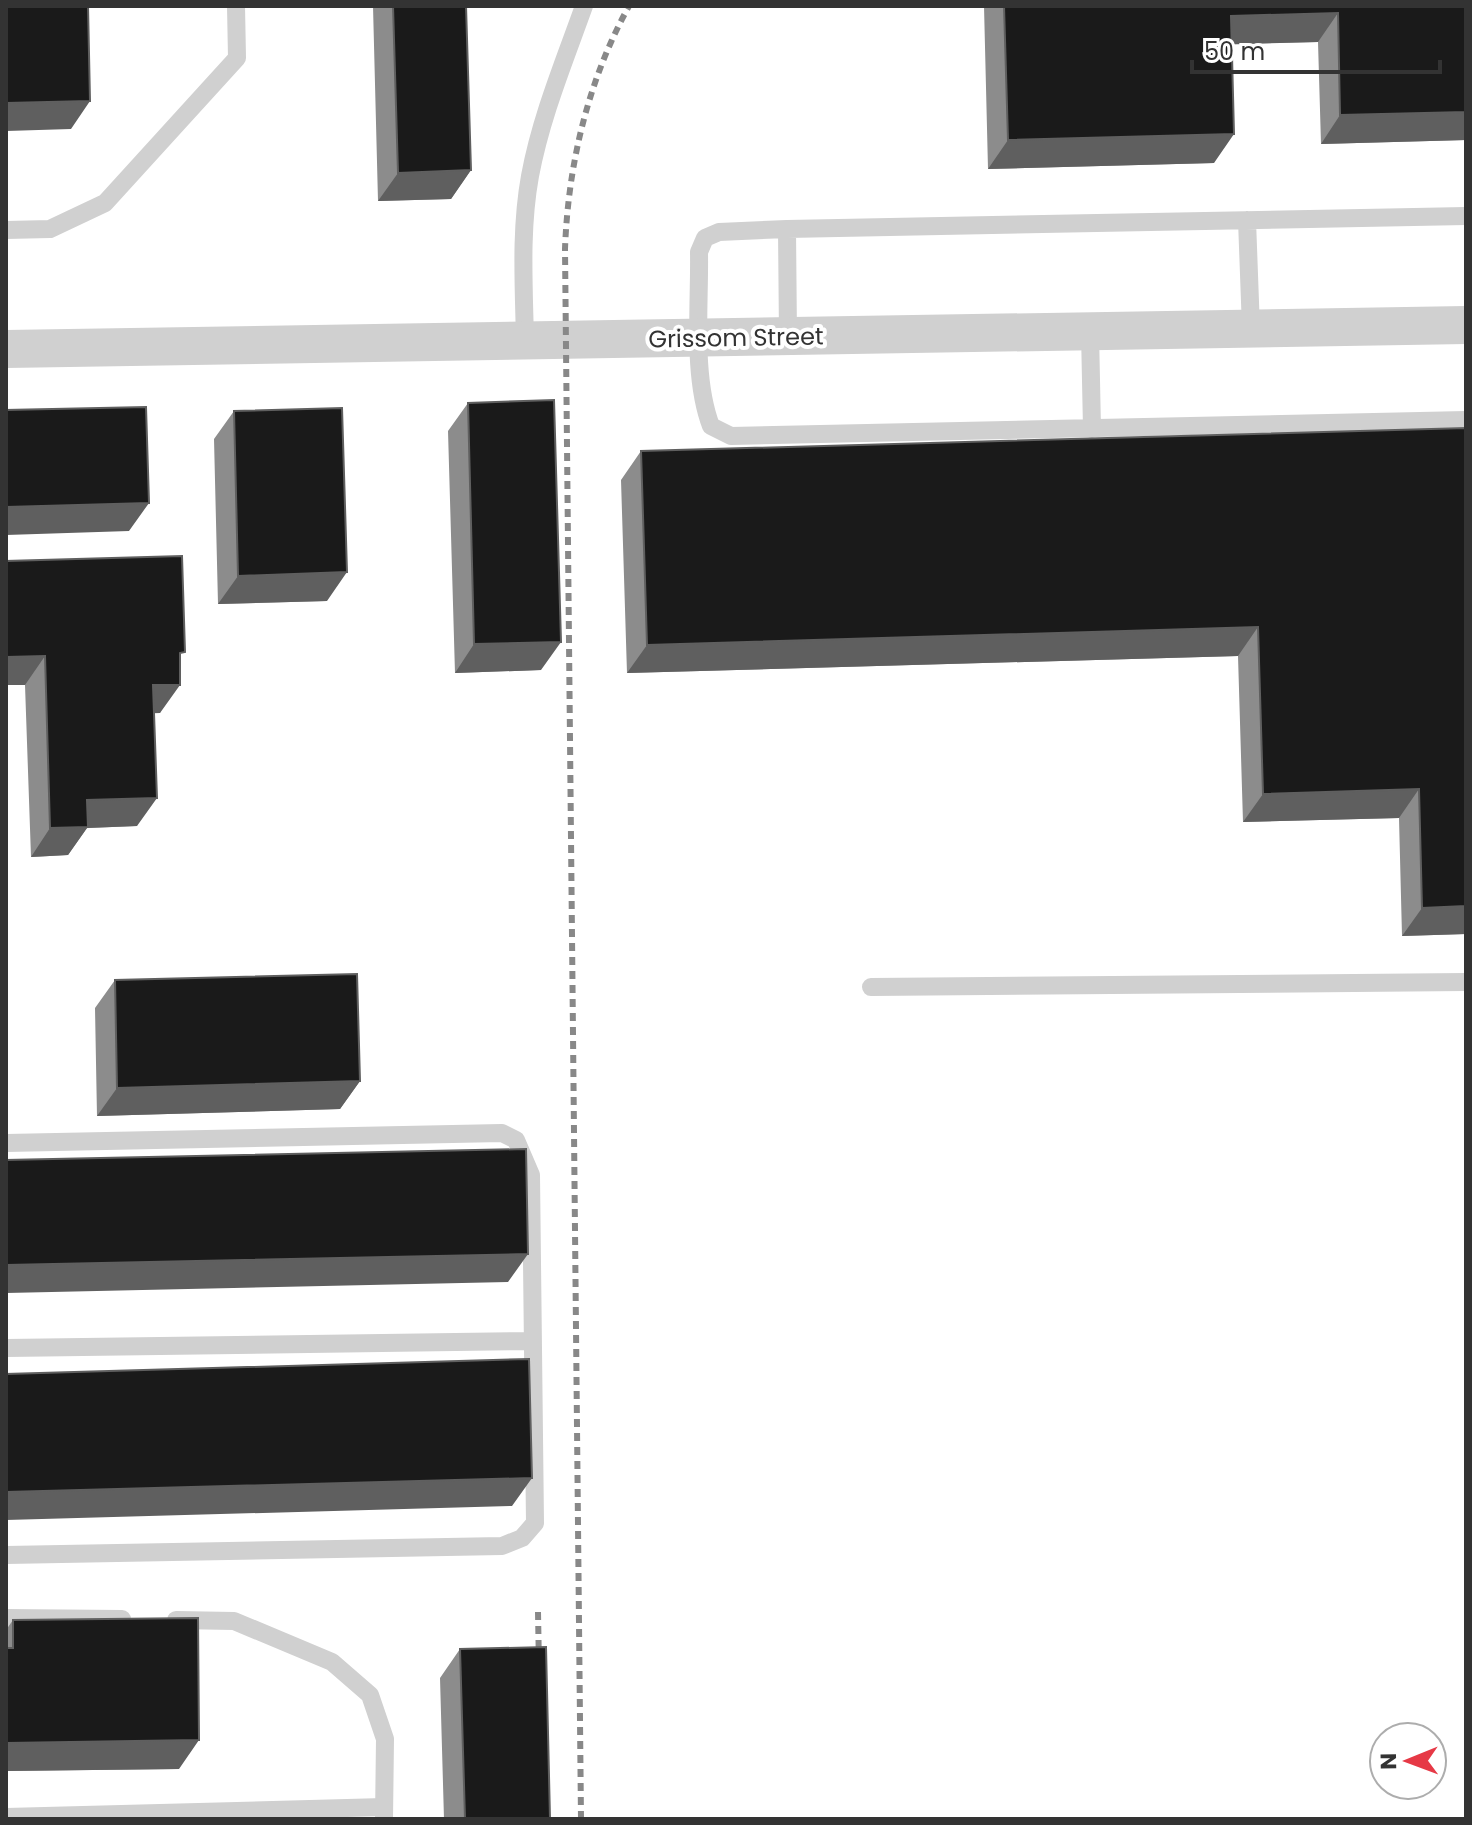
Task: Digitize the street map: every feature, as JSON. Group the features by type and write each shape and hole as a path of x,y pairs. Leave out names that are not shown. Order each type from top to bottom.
{"street":[{"name":"Grissom Street","path":"6,349 1466,325"}],"lane":[{"path":"6,230 50,229 105,203 237,58 236,6"},
{"path":"525,342 523,251 530,177 550,97 584,6"},
{"path":"1466,216 719,232 705,238 699,252 699,381 711,426 731,436 1466,420"},
{"path":"1247,220 1251,329"},
{"path":"787,229 788,337"},
{"path":"1090,332 1092,429"},
{"path":"871,987 1466,982"},
{"path":"6,1143 502,1133 516,1140 531,1175 535,1523 522,1538 502,1546 6,1555"},
{"path":"6,1348 533,1341"},
{"path":"6,1618 234,1621 332,1662 370,1695 385,1739 384,1813 6,1817"}],"building":[{"path":"6,6 88,6 90,101 6,103"},
{"path":"393,6 466,6 471,170 398,173"},
{"path":"1004,6 1466,6 1466,112 1340,115 1338,13 1231,16 1234,134 1008,140"},
{"path":"554,400 561,642 474,644 468,403"},
{"path":"146,407 149,503 6,507 6,410"},
{"path":"342,408 347,572 238,576 234,411"},
{"path":"1466,428 1466,906 1422,908 1419,789 1263,794 1258,627 647,645 641,451"},
{"path":"182,556 185,652 180,653 180,685 153,685 157,798 87,800 88,827 50,828 45,656 6,657 6,561"},
{"path":"357,974 360,1081 117,1088 115,980"},
{"path":"526,1149 528,1254 6,1265 6,1160"},
{"path":"529,1359 532,1478 6,1492 6,1374"},
{"path":"198,1618 199,1740 6,1743 6,1648 13,1648 13,1620"},
{"path":"546,1647 550,1819 465,1819 460,1649"}],"railway":[{"path":"581,1819 565,249 570,186 583,124 602,63 629,6"},
{"path":"538,1612 539,1667"}]}
